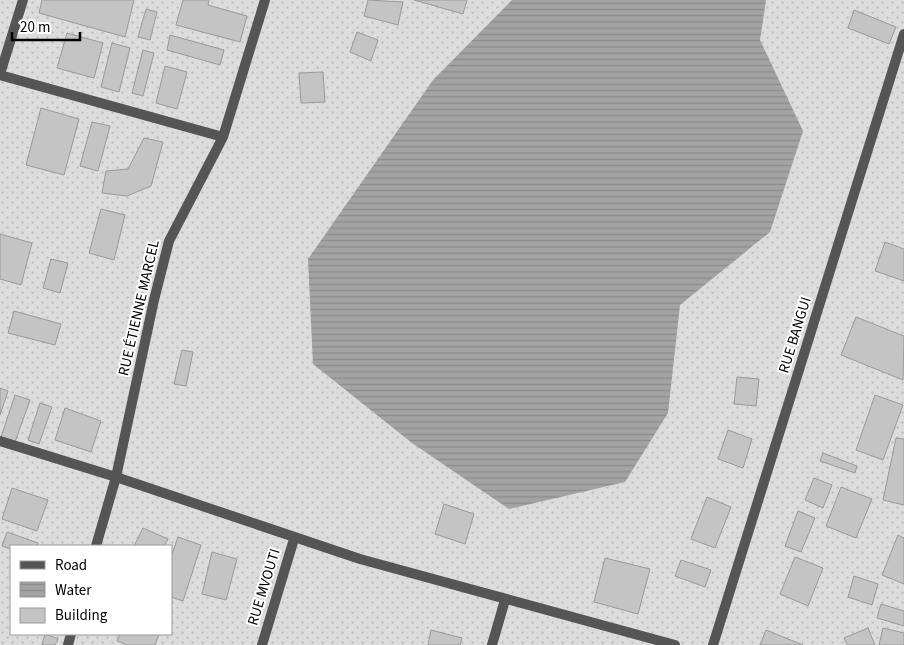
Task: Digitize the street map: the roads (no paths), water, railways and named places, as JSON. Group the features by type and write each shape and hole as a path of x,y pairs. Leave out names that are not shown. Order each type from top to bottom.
{"street":[{"path":"24,0 0,75 223,137"},
{"name":"RUE ÉTIENNE MARCEL","path":"96,545 116,477 168,241 223,137 265,0"},
{"name":"RUE BANGUI","path":"713,645 904,34"},
{"path":"0,441 116,477 294,539 505,600 675,645"},
{"name":"RUE MVOUTI","path":"262,645 294,539"},
{"path":"492,645 505,600"}],"water":[{"path":"512,0 766,0 760,40 803,131 770,232 680,305 668,413 625,482 509,509 412,443 313,364 308,259 433,80"}]}
